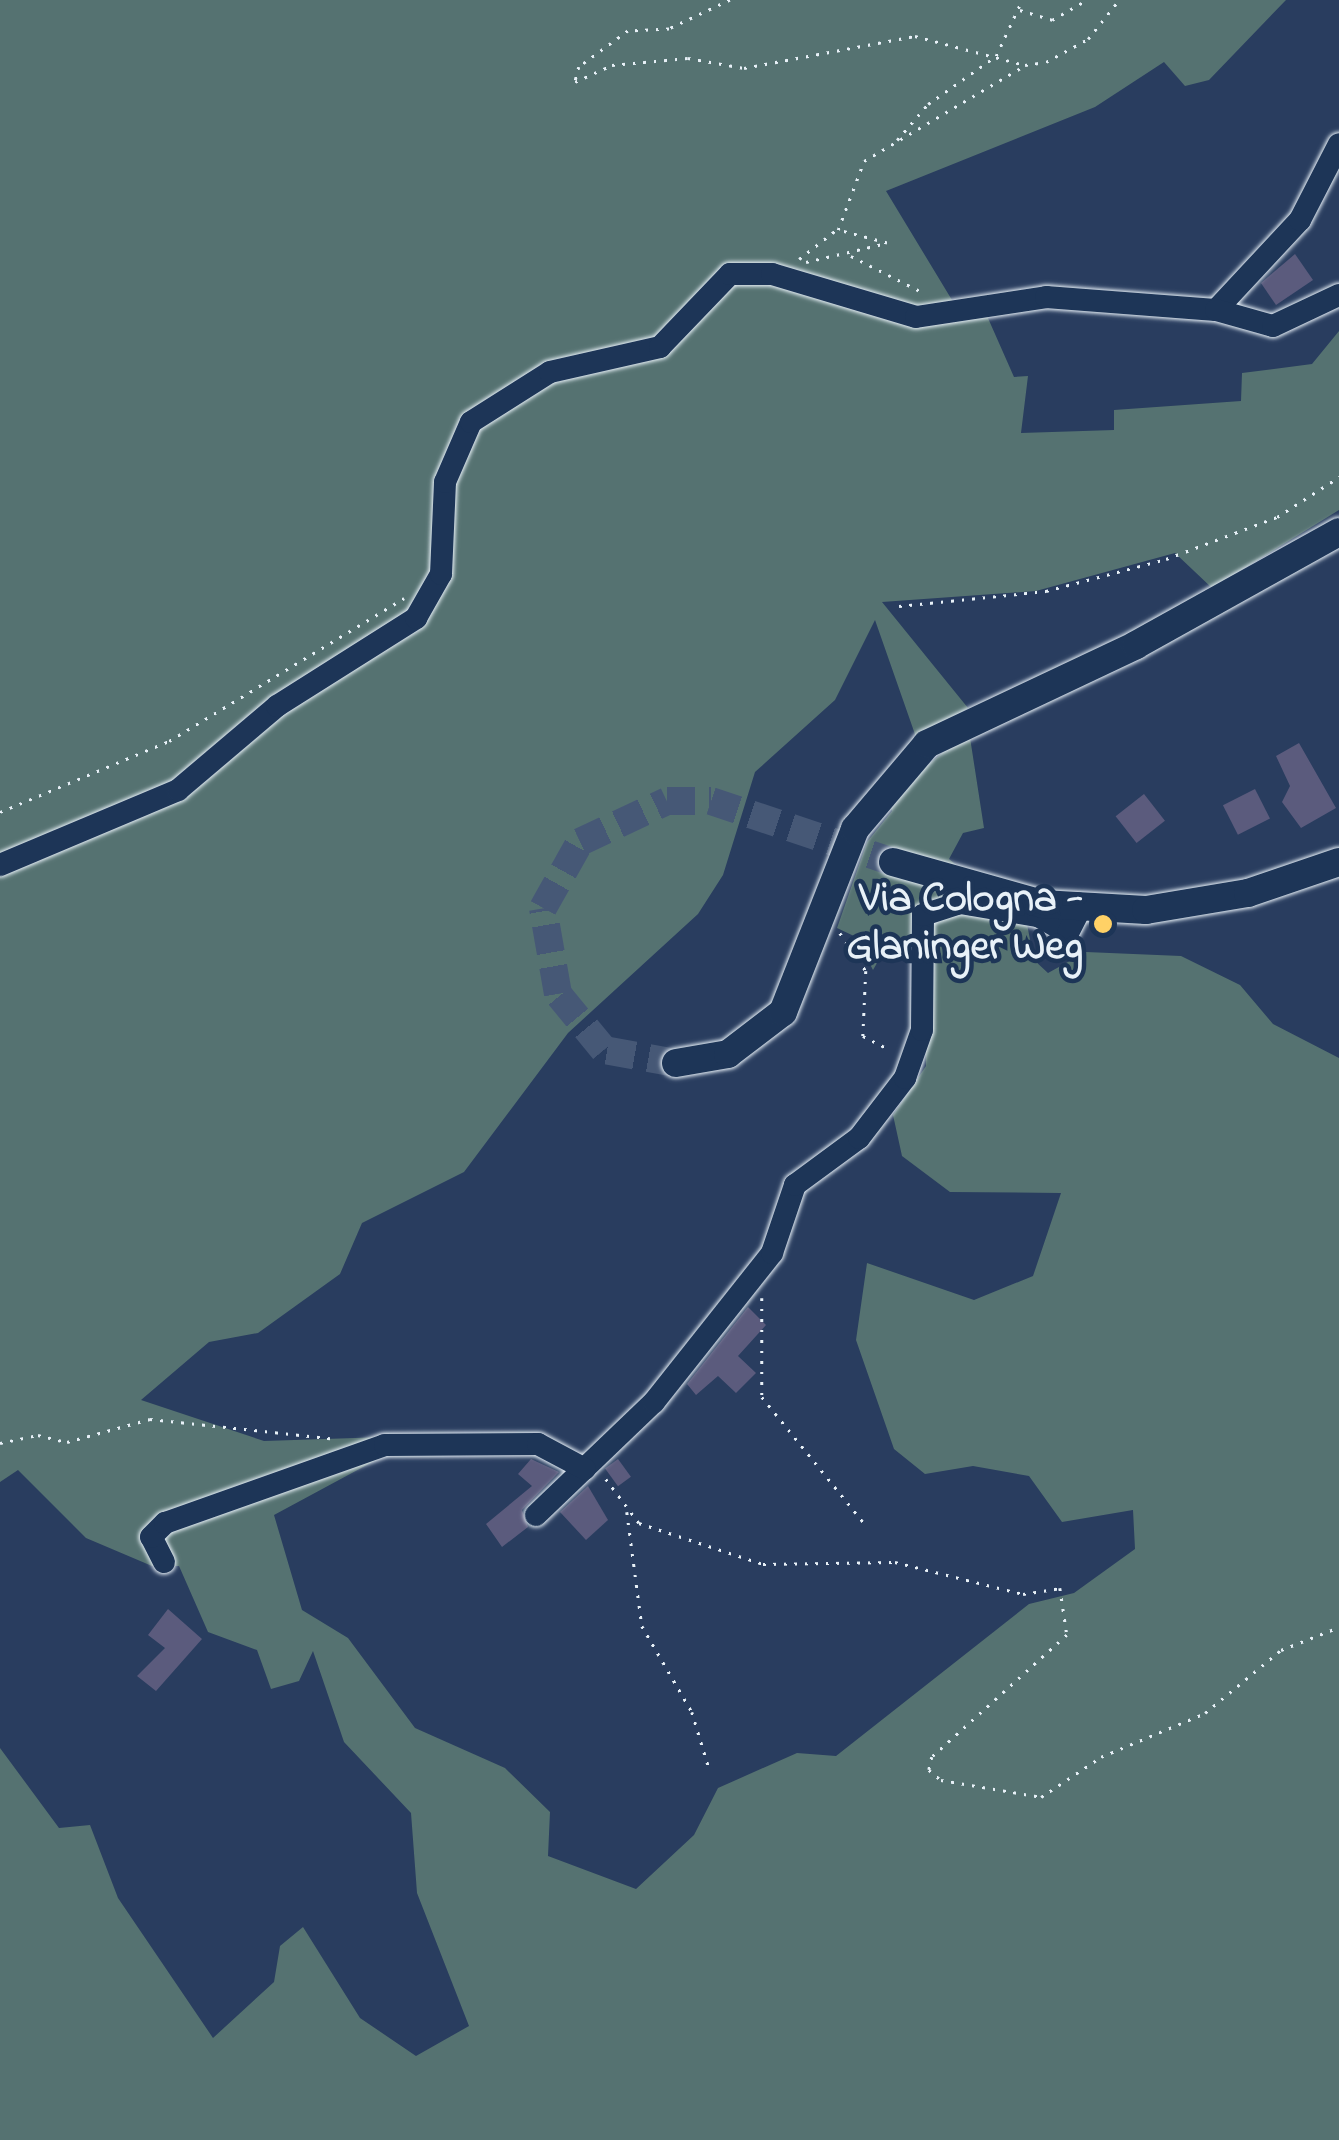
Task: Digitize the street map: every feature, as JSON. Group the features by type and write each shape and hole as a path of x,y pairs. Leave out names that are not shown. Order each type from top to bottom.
{"main road":[{"path":"676,1063 728,1054 783,1012 855,829 927,744 1136,645 1339,532"},
{"path":"893,862 1080,908 1213,902 1339,862"}],"street":[{"path":"1216,310 1300,220 1339,144"},
{"path":"0,865 178,790 277,706 416,618 446,558 445,482 456,445 520,385 660,347 711,287 749,270 916,317 1046,297 1216,310 1291,325 1339,295"},
{"path":"536,1515 654,1402 766,1262 795,1185 870,1126 916,1058 918,939 930,908 950,902 1031,914 1068,933 1080,908"},
{"path":"164,1562 152,1544 158,1526 379,1446 538,1444 585,1469"}],"path":[{"path":"730,0 670,29 628,31 578,67 575,82 612,65 688,58 744,68 915,36 1025,65"},
{"path":"895,142 928,104 996,56 1022,0"},
{"path":"1020,10 1052,20 1086,0"},
{"path":"797,260 838,230 864,161 1025,65 1072,52 1118,0"},
{"path":"838,230 886,243 850,255 936,299 916,317"},
{"path":"899,606 1046,591 1166,558 1276,517 1339,477"},
{"path":"0,812 170,741 413,592"},
{"path":"844,936 866,971 866,1042 916,1058"},
{"path":"766,1262 762,1397 865,1524"},
{"path":"0,1443 38,1435 67,1442 150,1419 379,1446"},
{"path":"585,1469 602,1474 640,1524 764,1564 895,1562 1023,1594 1060,1588 1067,1635 932,1757 930,1770 1042,1797 1101,1757 1205,1713 1281,1650 1339,1626"},
{"path":"628,1511 642,1626 685,1698 709,1768"}],"green space":[{"path":"0,0 1286,0 1209,80 1185,86 1164,62 1095,107 886,191 955,305 980,300 1014,377 1028,376 1021,433 1114,430 1114,410 1241,401 1242,373 1312,364 1339,331 1339,510 1212,588 1175,553 1036,591 882,602 968,708 917,740 875,620 835,700 755,772 723,875 698,914 568,1033 464,1172 362,1223 340,1274 258,1333 209,1342 141,1400 264,1441 385,1437 389,1453 274,1515 302,1610 348,1638 415,1728 505,1768 550,1812 548,1856 636,1889 694,1835 718,1788 797,1753 836,1756 1029,1604 1074,1593 1135,1549 1133,1510 1062,1522 1029,1476 973,1466 925,1474 894,1449 856,1340 867,1263 974,1300 1033,1276 1061,1193 950,1192 902,1156 893,1115 926,1066 923,943 889,942 873,970 856,937 837,928 867,842 892,811 888,798 969,731 984,828 963,833 949,859 1027,924 1034,960 1048,973 1086,952 1181,956 1240,985 1273,1024 1339,1058 1339,2140 0,2140 0,1748 59,1828 90,1825 118,1898 213,2038 274,1982 280,1946 303,1927 360,2018 416,2056 469,2026 417,1893 411,1813 344,1742 313,1651 299,1681 271,1689 257,1650 208,1632 179,1566 152,1566 86,1538 18,1470 0,1482"}],"building":[{"path":"1295,254 1313,280 1276,305 1261,283"},
{"path":"1299,743 1336,808 1301,828 1282,802 1290,786 1276,756"},
{"path":"1255,789 1270,818 1238,835 1223,805"},
{"path":"1144,794 1165,821 1137,843 1116,816"},
{"path":"748,1307 766,1325 738,1356 756,1373 736,1393 718,1376 696,1395 687,1384"},
{"path":"531,1459 559,1472 522,1510 528,1527 502,1547 486,1524 532,1486 518,1474"},
{"path":"618,1459 631,1477 618,1486 605,1468"},
{"path":"588,1486 608,1520 586,1540 560,1512"},
{"path":"168,1609 202,1639 156,1691 137,1676 165,1648 148,1635"}],"tunnel":[{"path":"676,1063 604,1050 558,994 543,908 580,842 667,801 711,801 893,862"}],"place":[{"name":"Via Cologna - Glaninger Weg","path":"1103,924"}]}
